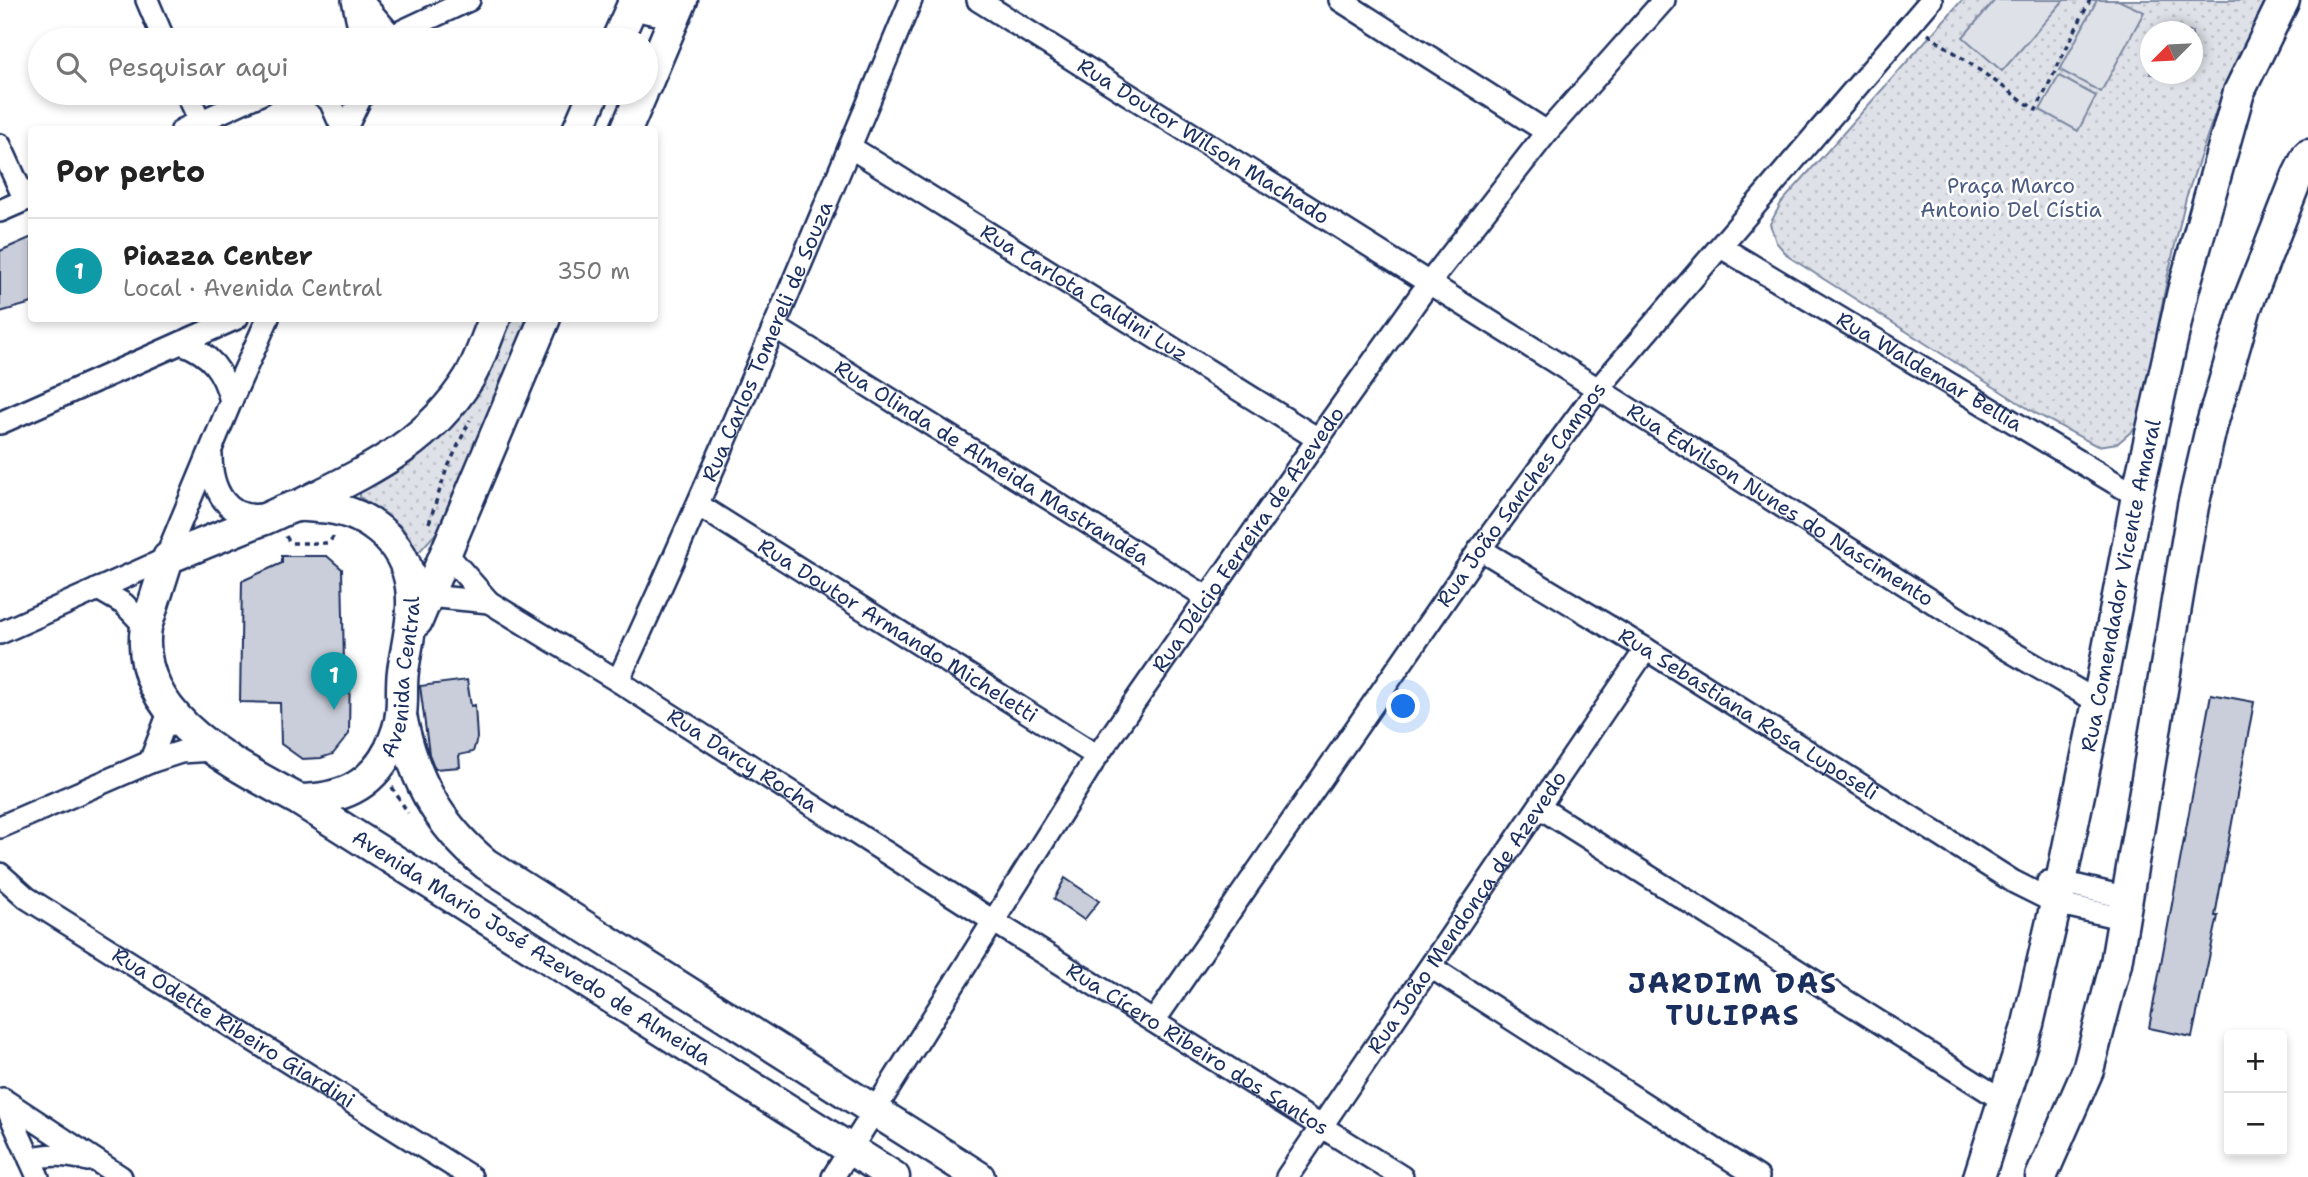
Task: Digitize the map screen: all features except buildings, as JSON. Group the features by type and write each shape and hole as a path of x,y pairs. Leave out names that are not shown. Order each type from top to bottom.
{"street":[{"path":"147,0 159,28"},
{"path":"353,0 359,28"},
{"path":"361,0 380,28"},
{"path":"411,28 469,0"},
{"path":"622,28 634,0 646,8 660,10 672,7 682,0"},
{"path":"658,57 682,0"},
{"name":"Rua Carlos Tomereli de Souza","path":"618,681 775,327 911,0"},
{"name":"Rua Doutor Wilson Machado","path":"978,0 1429,283"},
{"path":"1340,0 1547,132"},
{"name":"Rua Délcio Ferreira de Azevedo","path":"833,1177 1097,756 1318,439 1429,283 1547,132 1664,0"},
{"name":"Rua João Sanches Campos","path":"1154,1021 1480,549 1598,389 1931,0"},
{"name":"Rua Comendador Vicente Amaral","path":"1979,1177 2028,1024 2056,904 2137,496 2183,290 2239,92 2284,0"},
{"path":"188,105 191,125 236,105"},
{"path":"332,105 342,126"},
{"path":"345,126 350,105"},
{"path":"346,126 357,105"},
{"path":"580,126 589,105"},
{"path":"628,126 637,105"},
{"path":"0,145 28,198 0,211"},
{"name":"Rua Carlota Caldini Luz","path":"850,147 1318,439"},
{"path":"2041,1177 2088,1070 2108,997 2126,909 2188,533 2212,424 2246,307 2308,155"},
{"name":"Rua Waldemar Bellia","path":"1721,247 2137,496"},
{"name":"Rua Edvilson Nunes do Nascimento","path":"1429,283 2005,648 2098,702"},
{"path":"0,423 228,322"},
{"path":"212,750 187,729 159,694 148,669 146,627 171,545 266,322"},
{"path":"211,449 211,472 215,487 222,499 240,514 252,516 297,506 407,447 452,401 470,377 493,322"},
{"path":"410,637 428,596 437,542 543,322"},
{"name":"Rua Olinda de Almeida Mastrandéa","path":"775,327 1208,598"},
{"path":"181,343 200,350 214,364 226,380 231,401"},
{"name":"Rua Doutor Armando Micheletti","path":"698,505 1097,756"},
{"name":"Avenida Central","path":"168,558 297,506 347,511 366,520 393,543 405,566 411,587 410,637 403,674 401,715 394,740 387,755 369,779 359,786 316,800 299,800"},
{"name":"Rua Darcy Rocha","path":"437,542 489,602 618,681 993,921"},
{"name":"Rua Sebastiana Rosa Luposeli","path":"1480,549 1646,649 2014,882 2031,899 2056,904"},
{"path":"0,633 168,558"},
{"path":"98,589 124,604 146,627"},
{"name":"Rua Darcy Rocha","path":"428,596 489,602"},
{"name":"Rua João Mendonça de Azevedo","path":"1287,1177 1646,649"},
{"path":"150,762 170,710"},
{"path":"401,715 411,756 428,795 443,821 467,848 521,886 979,1177"},
{"path":"0,827 150,762 181,752 212,750"},
{"name":"Avenida Mario José Azevedo de Almeida","path":"212,750 299,800 894,1177"},
{"path":"1539,807 2004,1101"},
{"name":"Rua Odette Ribeiro Giardini","path":"0,874 27,898 471,1177"},
{"path":"2014,882 2056,904 2126,909"},
{"name":"Rua Cícero Ribeiro dos Santos","path":"993,921 1402,1177"},
{"path":"1431,967 1758,1177"},
{"path":"2,1096 34,1168 46,1154 100,1163"},
{"path":"2,1096 121,1177"}],"path":[{"path":"1912,23 2036,110 2090,0"},
{"path":"437,542 446,471 473,415"},
{"path":"290,543 329,543"}],"green space":[{"name":"Praça Marco Antonio Del Cístia","path":"1962,0 2270,0 2219,102 2186,198 2167,279 2139,425 2118,443 2097,446 2035,413 1789,257 1776,242 1770,224 1781,203"},
{"path":"1995,0 2064,0 2002,71 1963,37"},
{"path":"2097,0 2118,0 2144,12 2101,92 2060,70"},
{"path":"2059,76 2096,96 2078,131 2040,110"},
{"path":"510,322 531,322 438,531 418,553 402,527 360,497 360,489 481,386"}],"place":[{"name":"Piazza Center","path":"334,710"}],"district":[{"name":"JARDIM DAS TULIPAS","path":"1733,999"}]}
